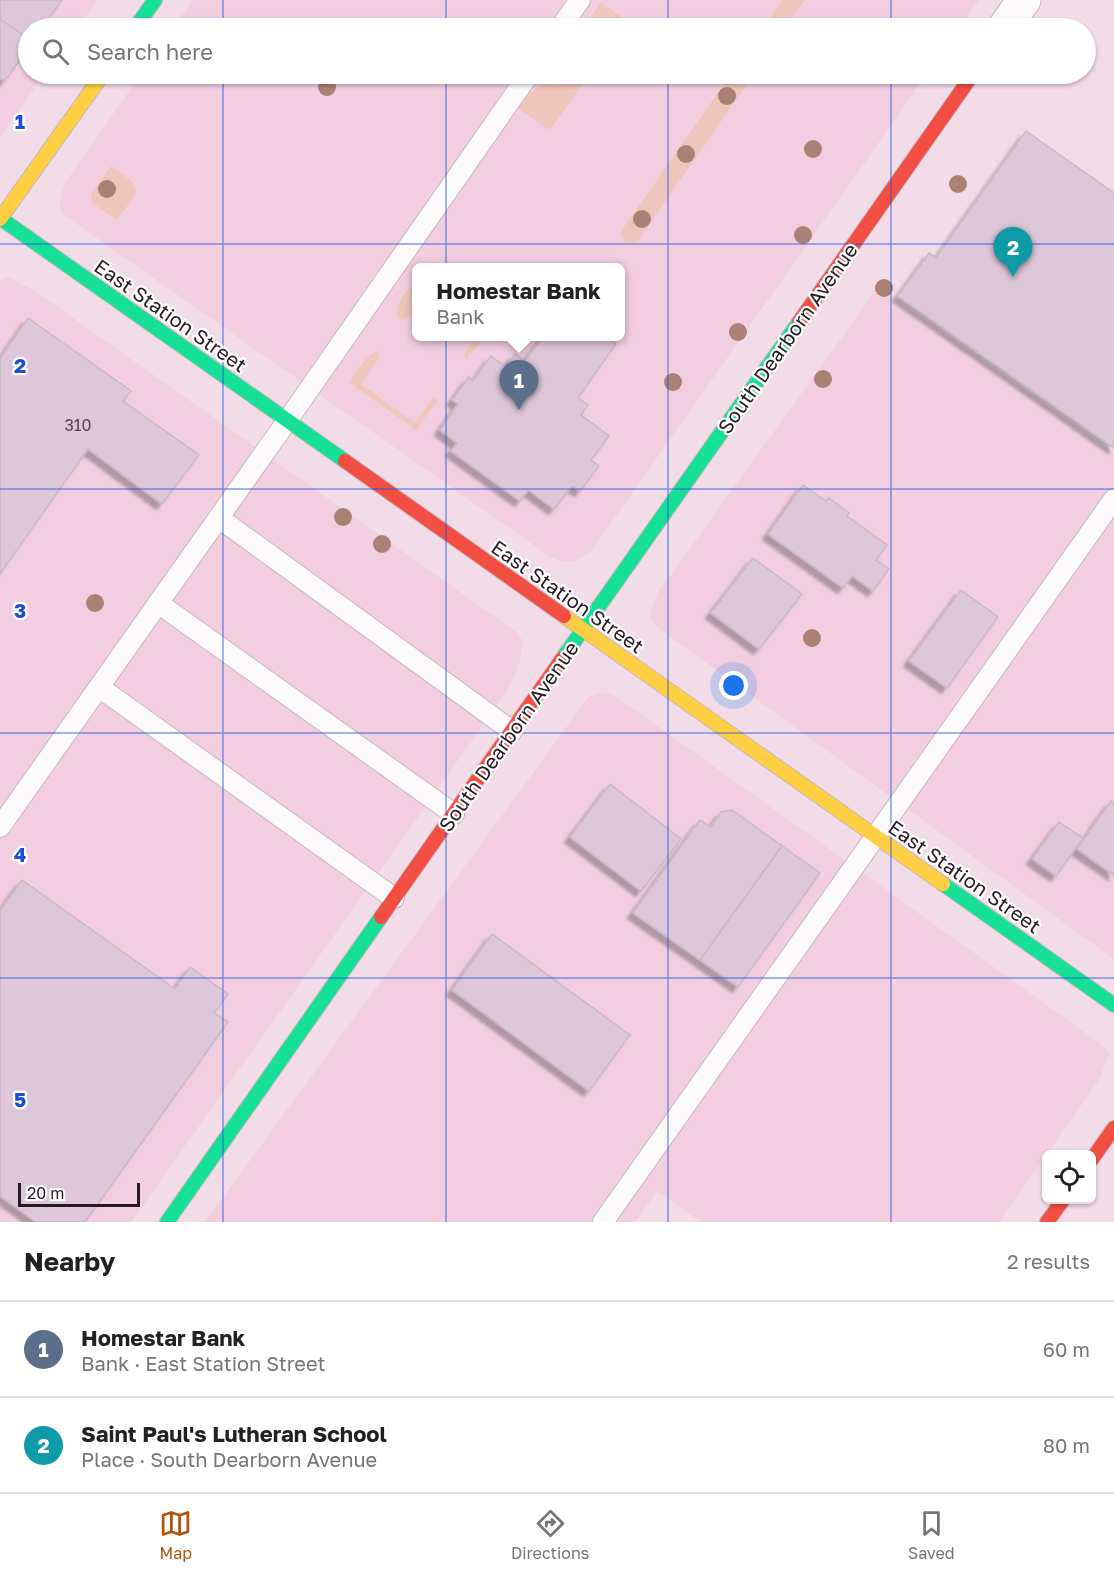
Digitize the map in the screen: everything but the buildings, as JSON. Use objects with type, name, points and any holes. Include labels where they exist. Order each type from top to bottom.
[{"type":"street","points":[[142,18],[155,0]]},
{"type":"street","points":[[1011,18],[1024,0]]},
{"type":"street","points":[[0,219],[96,84]]},
{"type":"street","name":"South Dearborn Avenue","points":[[167,1222],[966,84]]},
{"type":"street","name":"East Station Street","points":[[0,219],[1114,1005]]},
{"type":"street","points":[[1096,1154],[1114,1128]]},
{"type":"street","points":[[1047,1222],[1060,1204]]},
{"type":"lane","points":[[567,18],[580,0]]},
{"type":"lane","points":[[0,827],[522,84]]},
{"type":"lane","points":[[603,1222],[1114,499]]},
{"type":"lane","points":[[219,518],[512,731]]},
{"type":"lane","points":[[158,603],[454,814]]},
{"type":"lane","points":[[99,687],[394,898]]},
{"type":"shaded area","points":[[0,0],[98,0],[84,18],[18,18],[18,84],[38,84],[0,137]]},
{"type":"shaded area","points":[[193,0],[979,0],[966,18],[180,18]]},
{"type":"shaded area","points":[[783,0],[805,0],[792,18],[770,18]]},
{"type":"shaded area","points":[[601,3],[624,18],[590,18]]},
{"type":"shaded area","points":[[134,84],[920,84],[592,550],[574,562],[552,558],[64,215],[59,205],[65,183]]},
{"type":"shaded area","points":[[541,84],[583,84],[550,130],[519,109],[525,99]]},
{"type":"shaded area","points":[[724,84],[747,84],[634,245],[625,243],[621,235],[622,230]]},
{"type":"shaded area","points":[[111,166],[130,180],[136,190],[131,202],[117,220],[92,203],[91,194]]},
{"type":"shaded area","points":[[8,277],[35,291],[515,631],[523,641],[518,669],[507,691],[131,1222],[0,1222],[0,281]]},
{"type":"shaded area","points":[[878,287],[1114,453],[1114,959],[657,627],[651,619],[650,612],[657,594]]},
{"type":"shaded area","points":[[412,288],[412,313],[403,320],[398,318],[397,308],[401,298]]},
{"type":"shaded area","points":[[473,341],[481,341],[466,360],[464,354]]},
{"type":"shaded area","points":[[378,351],[379,358],[361,384],[415,423],[434,397],[438,400],[416,430],[349,382],[366,359]]},
{"type":"shaded area","points":[[597,692],[611,694],[621,700],[1101,1044],[1109,1053],[1099,1080],[1050,1150],[1042,1150],[1042,1161],[999,1222],[701,1222],[657,1191],[635,1222],[205,1222],[587,699]]},
{"type":"traffic: fast","points":[[142,18],[155,0]]},
{"type":"traffic: fast","points":[[0,218],[345,461]]},
{"type":"traffic: fast","points":[[562,659],[799,322]]},
{"type":"traffic: fast","points":[[943,884],[1114,1005]]},
{"type":"traffic: fast","points":[[167,1222],[381,917]]},
{"type":"traffic: slow","points":[[0,219],[96,84]]},
{"type":"traffic: slow","points":[[564,616],[943,884]]},
{"type":"traffic: jam","points":[[799,322],[966,84]]},
{"type":"traffic: jam","points":[[345,461],[564,616]]},
{"type":"traffic: jam","points":[[381,917],[562,659]]},
{"type":"traffic: jam","points":[[1096,1153],[1114,1128]]},
{"type":"traffic: jam","points":[[1047,1222],[1060,1204]]},
{"type":"place","name":"Saint Paul's Lutheran School","points":[[1013,277]]},
{"type":"place","name":"Homestar Bank","points":[[519,410]]}]
